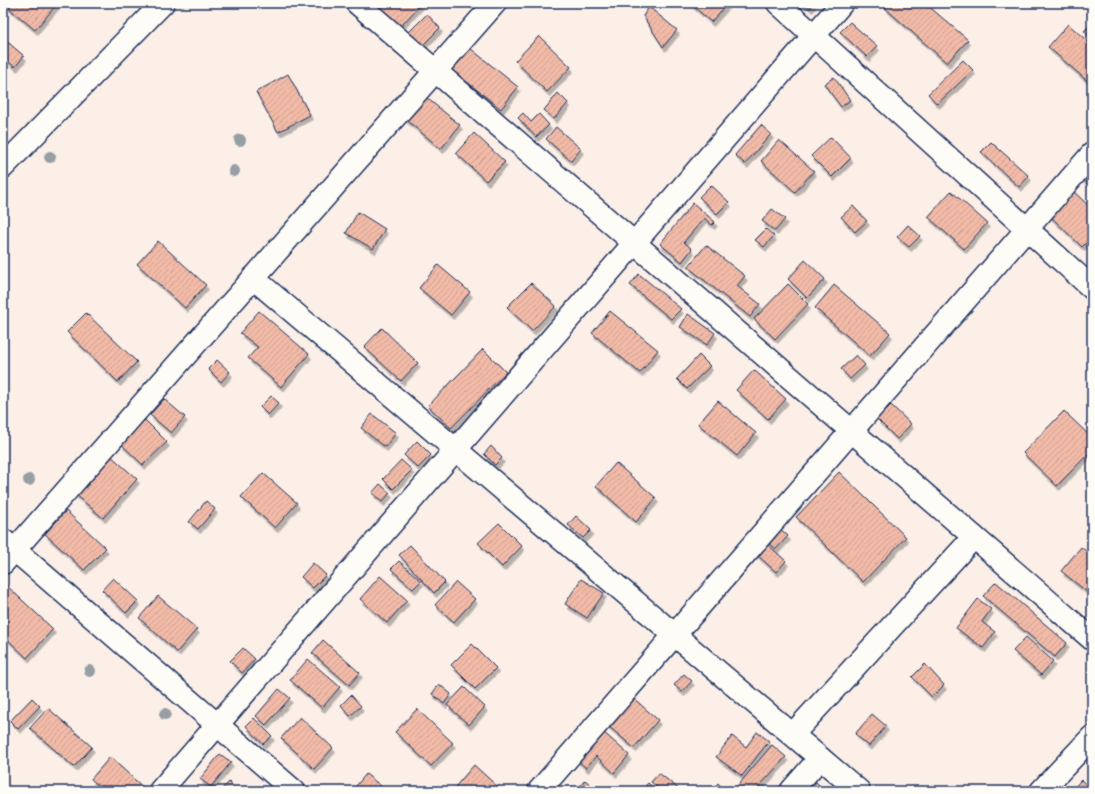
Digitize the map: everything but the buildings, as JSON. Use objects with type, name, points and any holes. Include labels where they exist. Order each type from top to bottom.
[{"type":"street","points":[[3,167],[163,3]]},
{"type":"street","points":[[357,3],[1092,639]]},
{"type":"street","points":[[294,791],[218,724],[7,551],[253,278],[495,3]]},
{"type":"street","points":[[778,3],[1092,288]]},
{"type":"street","points":[[160,791],[842,3]]},
{"type":"street","points":[[539,791],[1092,154]]},
{"type":"street","points":[[253,278],[859,791]]},
{"type":"street","points":[[793,734],[974,537]]},
{"type":"street","points":[[1041,791],[1092,737]]},
{"type":"street","points":[[791,791],[820,758]]}]
